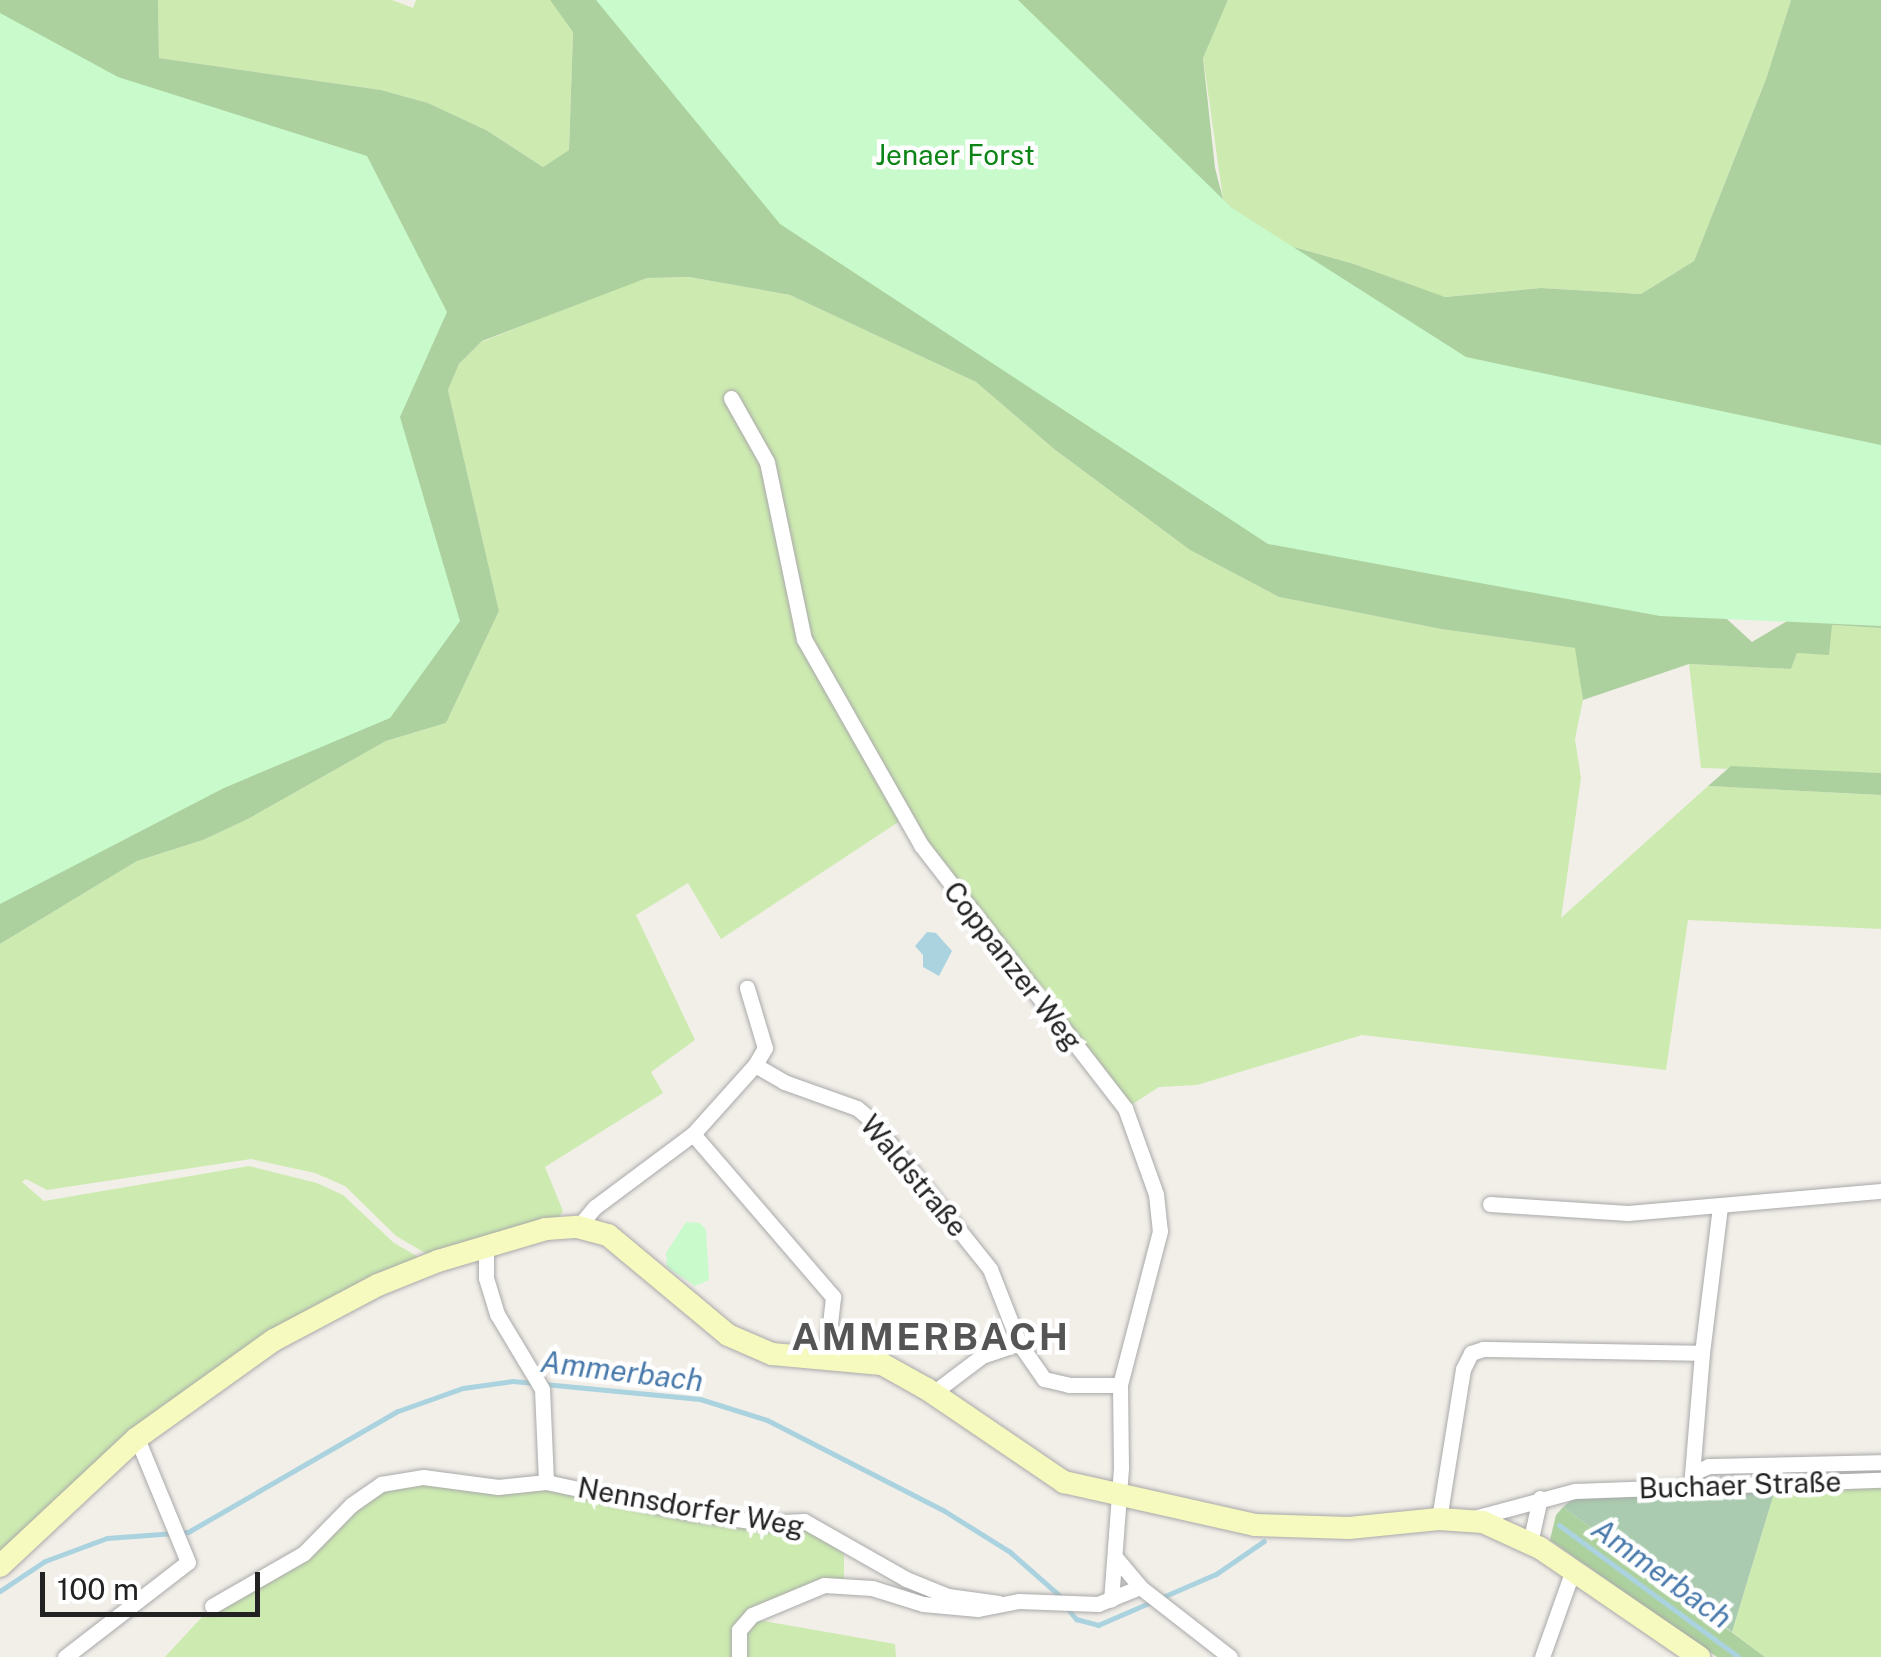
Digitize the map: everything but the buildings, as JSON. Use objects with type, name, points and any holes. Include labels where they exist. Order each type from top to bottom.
[{"type":"main road","points":[[0,1566],[137,1438],[274,1340],[378,1285],[546,1229],[578,1227],[608,1235],[728,1336],[772,1354],[882,1364],[933,1393],[1048,1474],[1098,1492],[1117,1492],[1269,1526],[1349,1528],[1469,1519],[1530,1543],[1699,1657]]},
{"type":"street","name":"Coppanzer Weg","points":[[731,398],[767,462],[804,639],[920,845],[1133,1123],[1156,1194],[1160,1231],[1120,1385],[1116,1558],[1110,1600]]},
{"type":"street","points":[[578,1227],[595,1207],[693,1134],[754,1065],[765,1048],[747,988]]},
{"type":"street","name":"Waldstraße","points":[[754,1065],[797,1087],[857,1108],[870,1118],[990,1269],[1019,1343],[1044,1379],[1069,1385],[1120,1385]]},
{"type":"street","points":[[693,1134],[833,1297],[826,1360]]},
{"type":"street","points":[[1490,1204],[1628,1212],[1881,1192]]},
{"type":"street","points":[[1692,1481],[1702,1353],[1720,1206]]},
{"type":"street","name":"Nennsdorfer Weg","points":[[486,1248],[486,1278],[497,1314],[542,1388],[546,1482]]},
{"type":"street","points":[[933,1393],[982,1356],[1019,1343]]},
{"type":"street","points":[[1438,1519],[1463,1369],[1471,1353],[1484,1349],[1702,1353]]},
{"type":"street","points":[[66,1657],[188,1562],[137,1438]]},
{"type":"street","name":"Buchaer Straße","points":[[1692,1481],[1709,1466],[1881,1462]]},
{"type":"street","name":"Nennsdorfer Weg","points":[[212,1606],[304,1553],[351,1505],[380,1484],[424,1476],[498,1487],[546,1482],[686,1512],[766,1523],[804,1521],[906,1579],[948,1596],[999,1603]]},
{"type":"street","name":"Buchaer Straße","points":[[1469,1519],[1575,1491],[1692,1481],[1881,1480]]},
{"type":"street","points":[[1530,1543],[1540,1498]]},
{"type":"street","points":[[1116,1558],[1162,1606],[1230,1657]]},
{"type":"street","points":[[1542,1657],[1574,1570]]},
{"type":"street","points":[[739,1657],[740,1630],[752,1615],[784,1598],[824,1585],[872,1588],[950,1608],[978,1609],[999,1603],[1098,1604],[1144,1590]]},
{"type":"green space","points":[[0,0],[158,0],[159,58],[381,90],[428,103],[486,130],[543,167],[569,150],[573,32],[550,0],[1228,0],[1203,58],[1215,168],[1223,199],[1262,238],[1354,264],[1445,297],[1541,288],[1641,294],[1694,261],[1766,79],[1791,0],[1881,0],[1881,628],[1832,625],[1829,655],[1797,653],[1791,669],[1689,664],[1583,700],[1575,648],[1441,629],[1279,597],[1190,550],[1054,449],[976,382],[790,295],[689,277],[647,278],[482,341],[459,364],[448,390],[499,611],[446,723],[386,741],[248,819],[203,840],[137,861],[0,944]],"holes":[[[1704,598],[1794,617],[1752,642]]]},
{"type":"green space","points":[[158,0],[392,0],[413,8],[416,0],[550,0],[573,31],[569,150],[543,167],[486,130],[428,103],[381,90],[159,58]]},
{"type":"green space","name":"Jenaer Forst","points":[[596,0],[1018,0],[1232,208],[1466,357],[1881,445],[1881,626],[1660,616],[1268,544],[780,224]]},
{"type":"green space","points":[[1228,0],[1791,0],[1766,79],[1694,261],[1641,294],[1541,288],[1444,297],[1354,264],[1262,238],[1223,199],[1203,57]]},
{"type":"green space","points":[[0,13],[118,77],[367,156],[447,312],[400,417],[460,621],[390,718],[224,788],[0,904]]},
{"type":"green space","points":[[689,277],[790,295],[976,382],[1054,449],[1190,550],[1279,597],[1441,629],[1576,648],[1583,700],[1575,739],[1581,778],[1561,918],[1708,786],[1881,795],[1881,929],[1688,920],[1666,1070],[1362,1035],[1197,1085],[1159,1087],[1128,1107],[939,866],[909,815],[721,939],[688,883],[636,915],[695,1040],[651,1072],[663,1093],[545,1167],[563,1211],[560,1216],[432,1257],[396,1236],[345,1186],[315,1173],[251,1159],[47,1190],[26,1179],[22,1182],[44,1201],[249,1166],[317,1183],[343,1195],[394,1243],[422,1259],[271,1334],[0,1560],[0,944],[137,861],[203,840],[248,819],[386,741],[446,723],[499,611],[448,390],[459,364],[481,342],[610,291],[647,278]]},
{"type":"green space","points":[[1831,625],[1881,628],[1881,773],[1701,768],[1689,664],[1791,669],[1797,653]]},
{"type":"green space","points":[[1731,766],[1881,773],[1881,795],[1708,786]]},
{"type":"green space","points":[[686,1222],[700,1223],[706,1230],[709,1280],[695,1286],[667,1267],[666,1253]]},
{"type":"green space","points":[[546,1482],[805,1524],[844,1554],[844,1581],[746,1618],[895,1644],[896,1657],[165,1657],[212,1606],[304,1553],[386,1483]]},
{"type":"green space","points":[[1881,1486],[1881,1657],[1765,1657],[1732,1632],[1775,1490]]},
{"type":"green space","points":[[1775,1490],[1732,1632],[1563,1507],[1575,1497]]},
{"type":"green space","points":[[1563,1507],[1765,1657],[1717,1657],[1550,1540],[1556,1515]]},
{"type":"water","points":[[927,932],[936,933],[952,951],[939,976],[923,967],[923,955],[915,946]]},
{"type":"waterway","name":"Ammerbach","points":[[0,1591],[45,1561],[107,1538],[188,1532],[398,1411],[463,1388],[513,1381],[700,1399],[767,1420],[943,1510],[1010,1552],[1061,1597]]},
{"type":"waterway","name":"Ammerbach","points":[[1559,1525],[1739,1657]]},
{"type":"waterway","name":"Ammerbach","points":[[1066,1607],[1076,1619],[1098,1625],[1216,1574],[1264,1541]]},
{"type":"district","name":"AMMERBACH","points":[[931,1337]]}]
